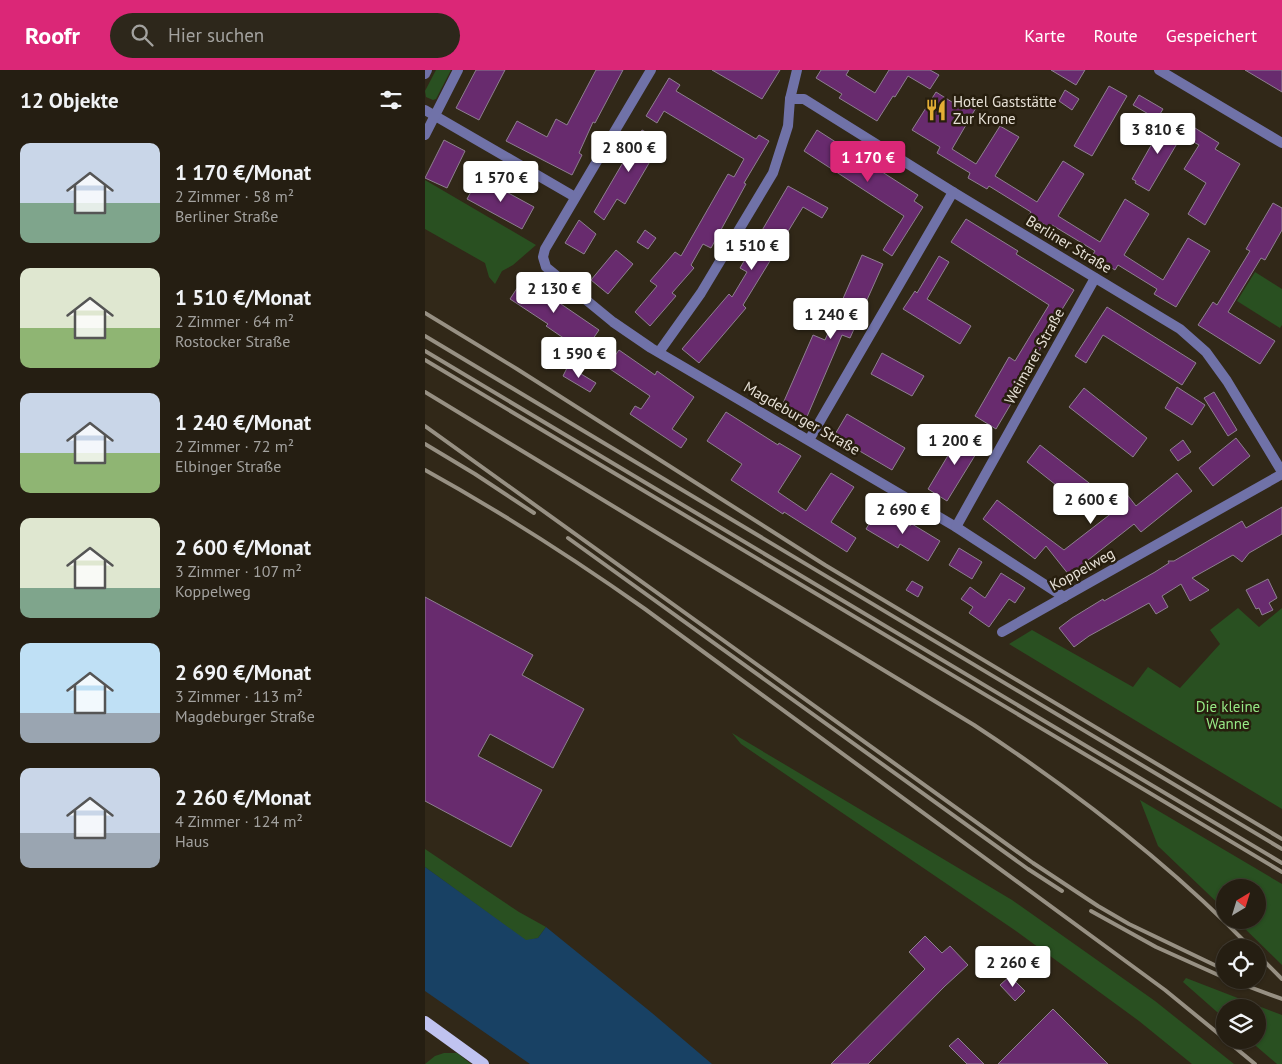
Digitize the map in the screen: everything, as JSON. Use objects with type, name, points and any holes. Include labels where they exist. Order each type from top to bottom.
[{"type":"main road","points":[[425,1022],[483,1064]]},
{"type":"street","points":[[425,74],[427,70]]},
{"type":"street","points":[[425,135],[458,70]]},
{"type":"street","points":[[425,110],[575,197],[651,70]]},
{"type":"street","points":[[659,352],[701,293],[773,173],[789,126],[790,99],[797,70]]},
{"type":"street","points":[[1159,70],[1282,143]]},
{"type":"street","name":"Berliner Straße","points":[[790,99],[804,98],[953,192],[1180,329],[1206,352],[1227,382],[1279,475],[1282,487]]},
{"type":"street","points":[[809,440],[953,192]]},
{"type":"street","name":"Magdeburger Straße","points":[[575,197],[545,249],[543,257],[546,267],[613,322],[659,352],[956,527],[1064,597]]},
{"type":"street","name":"Weimarer Straße","points":[[956,527],[1095,278]]},
{"type":"street","name":"Koppelweg","points":[[1002,632],[1279,475]]},
{"type":"green space","points":[[436,70],[451,70],[436,99],[433,100],[426,97],[425,91]]},
{"type":"green space","points":[[425,180],[536,245],[513,265],[502,271],[495,284],[489,277],[485,263],[425,229]]},
{"type":"green space","points":[[1255,272],[1282,289],[1282,325],[1280,328],[1237,301]]},
{"type":"green space","name":"Die kleine Wanne","points":[[1238,608],[1259,627],[1282,608],[1282,809],[1009,644],[1032,630],[1133,687],[1148,667],[1180,688],[1220,644],[1210,630]]},
{"type":"green space","points":[[732,733],[1012,900],[1155,1001],[1234,1064],[1192,1064],[1139,1021],[1016,931],[741,744]]},
{"type":"green space","points":[[1140,800],[1282,884],[1282,965],[1266,949],[1266,939],[1255,939],[1245,929],[1266,929],[1266,879],[1216,879],[1216,901],[1158,846]]},
{"type":"green space","points":[[425,849],[519,912],[546,927],[538,938],[526,941],[425,867]]},
{"type":"green space","points":[[1186,978],[1240,999],[1216,999],[1216,1011],[1183,982]]},
{"type":"green space","points":[[1266,1009],[1282,1015],[1282,1064],[1277,1064],[1260,1049],[1266,1049]]},
{"type":"green space","points":[[444,1053],[457,1053],[471,1064],[425,1064],[435,1056]]},
{"type":"water","points":[[425,867],[526,940],[538,938],[546,927],[712,1064],[530,1064],[425,991]]},
{"type":"building","points":[[476,70],[505,70],[479,120],[456,108]]},
{"type":"building","points":[[596,70],[623,70],[595,123],[593,122],[579,153],[582,155],[572,175],[506,141],[517,121],[547,137],[556,119],[567,125]]},
{"type":"building","points":[[712,70],[780,70],[762,99]]},
{"type":"building","points":[[821,70],[849,70],[846,75],[875,93],[889,70],[930,70],[939,75],[930,89],[908,76],[877,121],[839,98],[842,94],[816,78]]},
{"type":"building","points":[[1051,70],[1085,70],[1076,85]]},
{"type":"building","points":[[1245,70],[1282,70],[1282,92]]},
{"type":"building","points":[[669,78],[680,85],[676,91],[756,139],[759,135],[769,141],[744,183],[746,184],[711,248],[703,244],[691,265],[694,268],[672,293],[676,296],[650,326],[635,312],[657,286],[650,281],[675,252],[681,256],[728,174],[734,177],[744,159],[664,111],[657,123],[646,116]]},
{"type":"building","points":[[1109,86],[1127,96],[1092,156],[1074,146]]},
{"type":"building","points":[[1065,90],[1079,99],[1072,110],[1059,101]]},
{"type":"building","points":[[936,92],[963,109],[968,100],[977,106],[952,149],[976,164],[1000,126],[1019,137],[995,176],[1037,202],[1063,161],[1084,174],[1058,216],[1100,242],[1125,199],[1149,214],[1124,255],[1163,280],[1188,238],[1210,251],[1176,307],[1154,294],[1157,289],[1118,265],[1115,270],[1092,256],[1095,251],[1052,225],[1050,228],[1029,215],[1031,212],[989,186],[987,189],[968,178],[970,173],[937,153],[940,147],[912,130]]},
{"type":"building","points":[[1139,95],[1163,109],[1157,119],[1133,105]]},
{"type":"building","points":[[1166,119],[1185,130],[1149,191],[1135,183],[1136,181],[1132,179]]},
{"type":"building","points":[[1195,128],[1219,143],[1215,149],[1240,164],[1205,225],[1188,214],[1206,183],[1184,169],[1199,145],[1188,139]]},
{"type":"building","points":[[642,130],[662,141],[625,204],[617,199],[604,220],[594,212]]},
{"type":"building","points":[[817,130],[918,195],[914,201],[923,207],[892,256],[883,250],[904,216],[804,151]]},
{"type":"building","points":[[444,140],[465,151],[447,188],[425,178]]},
{"type":"building","points":[[479,177],[534,207],[522,229],[467,199]]},
{"type":"building","points":[[788,186],[828,208],[822,218],[803,207],[743,305],[746,308],[699,363],[682,349],[729,294],[732,297],[747,272],[740,268]]},
{"type":"building","points":[[1273,203],[1282,208],[1282,230],[1265,260],[1261,258],[1228,312],[1275,341],[1260,364],[1198,325],[1213,302],[1217,305],[1250,251],[1246,249]]},
{"type":"building","points":[[966,219],[1018,251],[1016,254],[1074,290],[1040,345],[1042,346],[1028,368],[1031,370],[996,429],[975,416],[1009,357],[1015,361],[1049,305],[951,242]]},
{"type":"building","points":[[579,220],[596,234],[584,254],[565,243]]},
{"type":"building","points":[[645,230],[656,238],[648,249],[637,242]]},
{"type":"building","points":[[616,250],[633,264],[608,294],[591,280]]},
{"type":"building","points":[[862,255],[883,264],[850,338],[842,335],[806,419],[781,408],[813,335],[825,340]]},
{"type":"building","points":[[939,256],[949,262],[927,299],[971,326],[960,344],[903,309],[915,291],[917,293]]},
{"type":"building","points":[[525,276],[563,301],[561,304],[599,330],[584,352],[546,326],[548,324],[510,299]]},
{"type":"building","points":[[1107,307],[1196,363],[1182,385],[1103,335],[1086,363],[1075,356]]},
{"type":"building","points":[[619,350],[655,375],[657,371],[694,397],[672,429],[687,439],[681,448],[630,414],[635,406],[641,409],[650,396],[607,367]]},
{"type":"building","points":[[882,353],[924,376],[912,396],[871,374]]},
{"type":"building","points":[[568,366],[596,383],[590,392],[563,376]]},
{"type":"building","points":[[1177,387],[1205,405],[1192,425],[1165,408]]},
{"type":"building","points":[[1084,388],[1147,438],[1133,457],[1069,407]]},
{"type":"building","points":[[1214,392],[1237,430],[1228,436],[1204,398]]},
{"type":"building","points":[[726,412],[778,445],[779,443],[801,456],[778,492],[806,511],[831,473],[854,487],[831,522],[856,538],[847,552],[731,480],[742,464],[707,441]]},
{"type":"building","points":[[847,414],[905,448],[892,470],[834,436]]},
{"type":"building","points":[[962,432],[982,444],[947,501],[928,489]]},
{"type":"building","points":[[1236,438],[1250,456],[1213,486],[1199,468]]},
{"type":"building","points":[[1183,440],[1191,452],[1178,461],[1170,450]]},
{"type":"building","points":[[1040,445],[1093,486],[1080,504],[1027,462]]},
{"type":"building","points":[[1177,473],[1192,491],[1141,532],[1134,524],[1069,575],[1046,546],[1035,559],[983,519],[997,500],[1064,550],[1117,509],[1108,498],[1122,488],[1136,506]]},
{"type":"building","points":[[1282,507],[1282,534],[1249,553],[1242,562],[1233,555],[1192,578],[1209,590],[1190,601],[1181,584],[1162,596],[1168,607],[1156,614],[1149,603],[1089,636],[1074,647],[1059,628],[1103,599],[1104,601],[1155,572],[1169,563],[1168,561],[1174,561],[1242,521],[1246,528]]},
{"type":"building","points":[[879,508],[910,526],[912,524],[940,541],[928,561],[900,544],[898,548],[866,529]]},
{"type":"building","points":[[959,548],[982,562],[972,579],[949,565]]},
{"type":"building","points":[[1001,573],[1025,588],[1015,603],[1009,599],[989,627],[969,613],[973,607],[961,599],[970,587],[985,598]]},
{"type":"building","points":[[1268,579],[1277,598],[1269,603],[1273,610],[1262,615],[1259,608],[1256,609],[1246,590]]},
{"type":"building","points":[[912,581],[923,587],[918,597],[906,590]]},
{"type":"building","points":[[425,597],[533,655],[522,675],[584,709],[553,768],[490,734],[478,756],[542,790],[511,847],[425,801]]},
{"type":"building","points":[[925,936],[942,953],[950,946],[968,965],[868,1064],[831,1064],[925,969],[909,952]]},
{"type":"building","points":[[1010,976],[1025,991],[1015,1001],[1000,985]]},
{"type":"building","points":[[1053,1009],[1108,1064],[998,1064]]},
{"type":"building","points":[[958,1038],[984,1064],[967,1064],[949,1046]]},
{"type":"railway","points":[[425,313],[517,369],[825,565],[1282,839]]},
{"type":"railway","points":[[425,336],[1282,849]]},
{"type":"railway","points":[[425,351],[1282,863]]},
{"type":"railway","points":[[425,360],[1282,872]]},
{"type":"railway","points":[[425,392],[974,725],[1047,775],[1119,829],[1187,886],[1242,939]]},
{"type":"railway","points":[[425,426],[1033,863],[1129,924],[1216,966]]},
{"type":"railway","points":[[425,444],[534,513]]},
{"type":"railway","points":[[425,470],[537,536],[645,609],[1165,990],[1216,1032]]},
{"type":"railway","points":[[568,538],[1028,869],[1062,891]]},
{"type":"railway","points":[[1091,911],[1156,947],[1216,974]]},
{"type":"railway","points":[[1266,963],[1282,979]]},
{"type":"railway","points":[[1255,989],[1282,999]]},
{"type":"railway","points":[[1237,1049],[1255,1064]]},
{"type":"place","name":"Hotel Gaststätte Zur Krone","points":[[936,110]]}]
